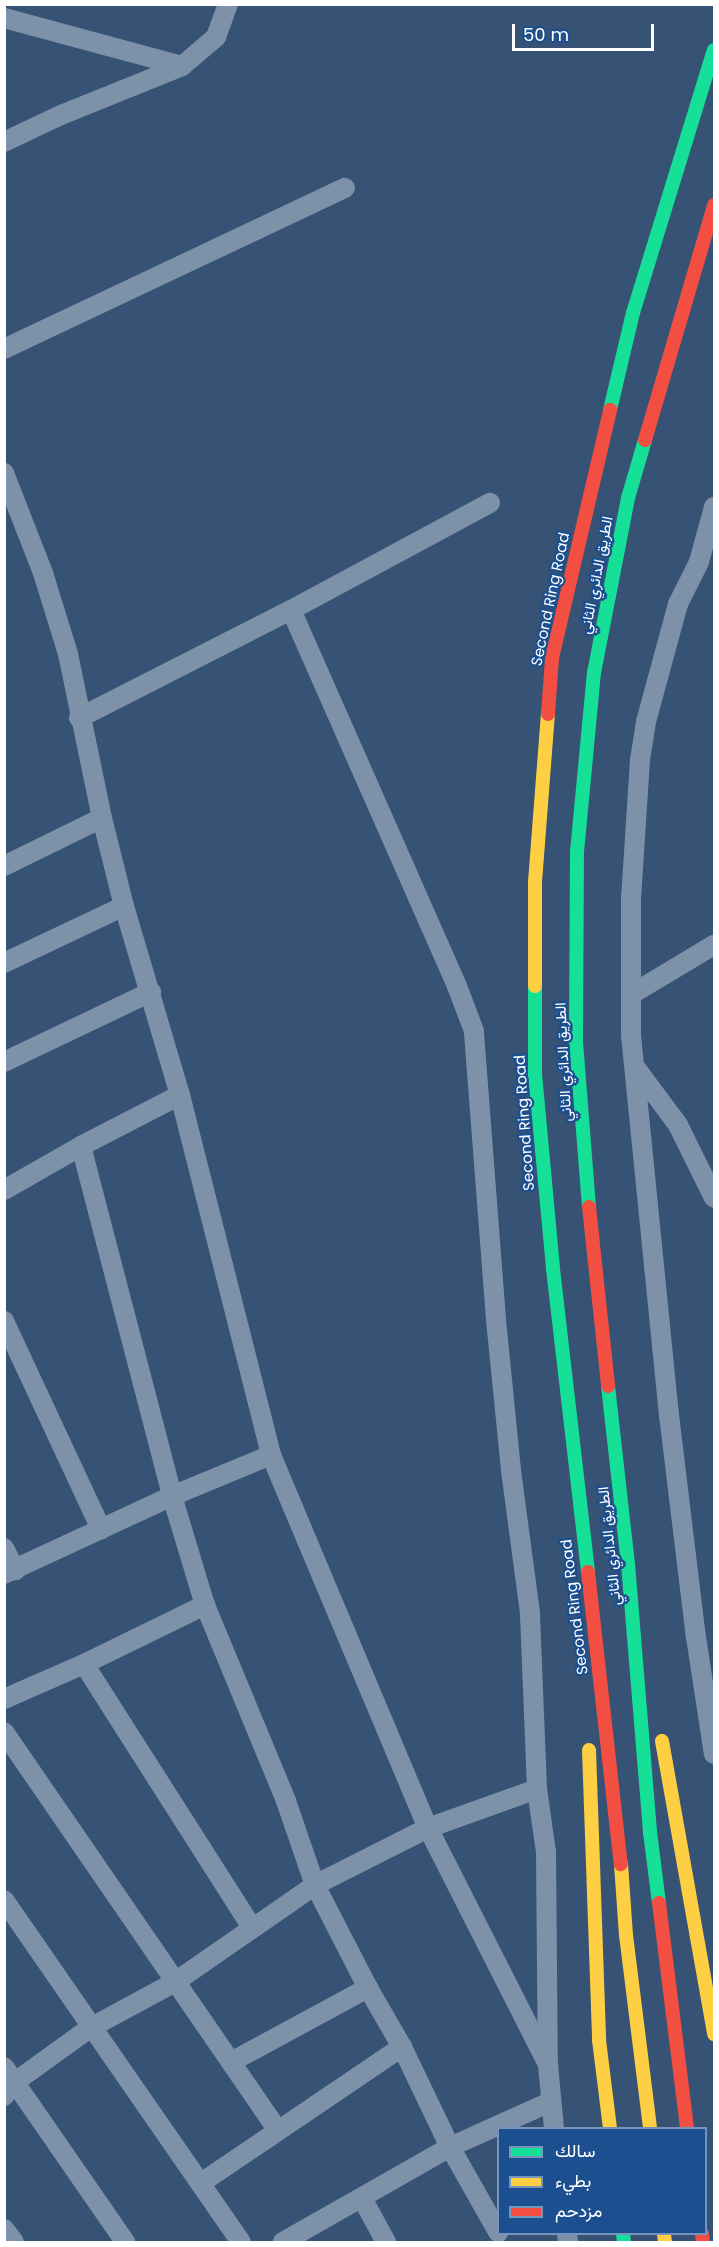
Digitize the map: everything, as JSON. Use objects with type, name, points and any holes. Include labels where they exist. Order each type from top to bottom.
[{"type":"highway","name":"Second Ring Road","points":[[650,2127],[626,1935],[620,1843],[556,1304],[535,1074],[535,882],[552,658],[633,313],[714,50]]},
{"type":"highway","name":"الطريق الدائري الثاني","points":[[687,2127],[650,1832],[628,1564],[589,1209],[578,1063],[577,852],[594,673],[628,498],[714,205]]},
{"type":"highway","points":[[628,1564],[654,1701]]},
{"type":"highway","points":[[586,1571],[587,1695]]},
{"type":"highway","points":[[658,1724],[714,2034]]},
{"type":"highway","points":[[588,1730],[598,2040],[610,2127]]},
{"type":"street","points":[[4,142],[61,115],[182,66],[216,37],[228,4]]},
{"type":"street","points":[[4,18],[182,66]]},
{"type":"street","points":[[4,350],[345,188]]},
{"type":"street","points":[[4,473],[56,611],[68,654],[102,818],[124,906],[180,1095],[271,1455],[428,1828],[548,2065]]},
{"type":"street","points":[[80,718],[291,610],[490,503]]},
{"type":"street","points":[[714,511],[699,562],[678,604],[646,722],[640,760],[632,859],[631,1035],[669,1415],[696,1637],[714,1754]]},
{"type":"street","points":[[705,537],[714,556]]},
{"type":"street","points":[[291,610],[457,986],[474,1031],[498,1342],[511,1470],[530,1613],[537,1789],[546,1852],[548,2065],[554,2127]]},
{"type":"street","points":[[4,866],[102,818]]},
{"type":"street","points":[[4,963],[124,906]]},
{"type":"street","points":[[632,994],[714,945]]},
{"type":"street","points":[[4,1062],[151,992]]},
{"type":"street","points":[[634,1066],[678,1125],[714,1198]]},
{"type":"street","points":[[4,1190],[81,1146],[180,1095]]},
{"type":"street","points":[[81,1146],[172,1496],[205,1605],[286,1801],[315,1885],[402,2048],[450,2147],[497,2229]]},
{"type":"street","points":[[4,1321],[101,1529]]},
{"type":"street","points":[[4,1548],[10,1572],[172,1496],[271,1455]]},
{"type":"street","points":[[4,1699],[84,1664],[205,1605]]},
{"type":"street","points":[[696,1637],[714,1629]]},
{"type":"street","points":[[84,1664],[252,1928]]},
{"type":"street","points":[[4,1732],[278,2130]]},
{"type":"street","points":[[125,2242],[8,2082],[90,2028],[175,1982],[315,1885],[428,1828],[537,1789]]},
{"type":"street","points":[[4,1900],[90,2028],[241,2242]]},
{"type":"street","points":[[231,2062],[368,1988]]},
{"type":"street","points":[[201,2183],[402,2048]]},
{"type":"street","points":[[283,2242],[450,2147],[550,2102]]},
{"type":"street","points":[[362,2198],[386,2242]]},
{"type":"street","points":[[4,2229],[14,2242]]},
{"type":"traffic: fast","points":[[610,410],[633,313],[714,50]]},
{"type":"traffic: fast","points":[[589,1207],[576,1040],[577,852],[594,673],[628,498],[645,440]]},
{"type":"traffic: fast","points":[[535,986],[535,1074],[553,1269],[588,1572]]},
{"type":"traffic: fast","points":[[608,1386],[628,1564],[650,1832],[659,1903]]},
{"type":"traffic: fast","points":[[623,2235],[624,2242]]},
{"type":"traffic: slow","points":[[535,986],[535,882],[548,714]]},
{"type":"traffic: slow","points":[[662,1741],[714,2034]]},
{"type":"traffic: slow","points":[[589,1750],[599,2040],[610,2127]]},
{"type":"traffic: slow","points":[[621,1864],[626,1935],[650,2127]]},
{"type":"traffic: slow","points":[[664,2235],[665,2242]]},
{"type":"traffic: jam","points":[[645,440],[714,205]]},
{"type":"traffic: jam","points":[[548,714],[552,658],[610,410]]},
{"type":"traffic: jam","points":[[589,1207],[608,1386]]},
{"type":"traffic: jam","points":[[588,1572],[621,1864]]},
{"type":"traffic: jam","points":[[659,1903],[687,2127]]},
{"type":"traffic: jam","points":[[702,2235],[703,2242]]}]
